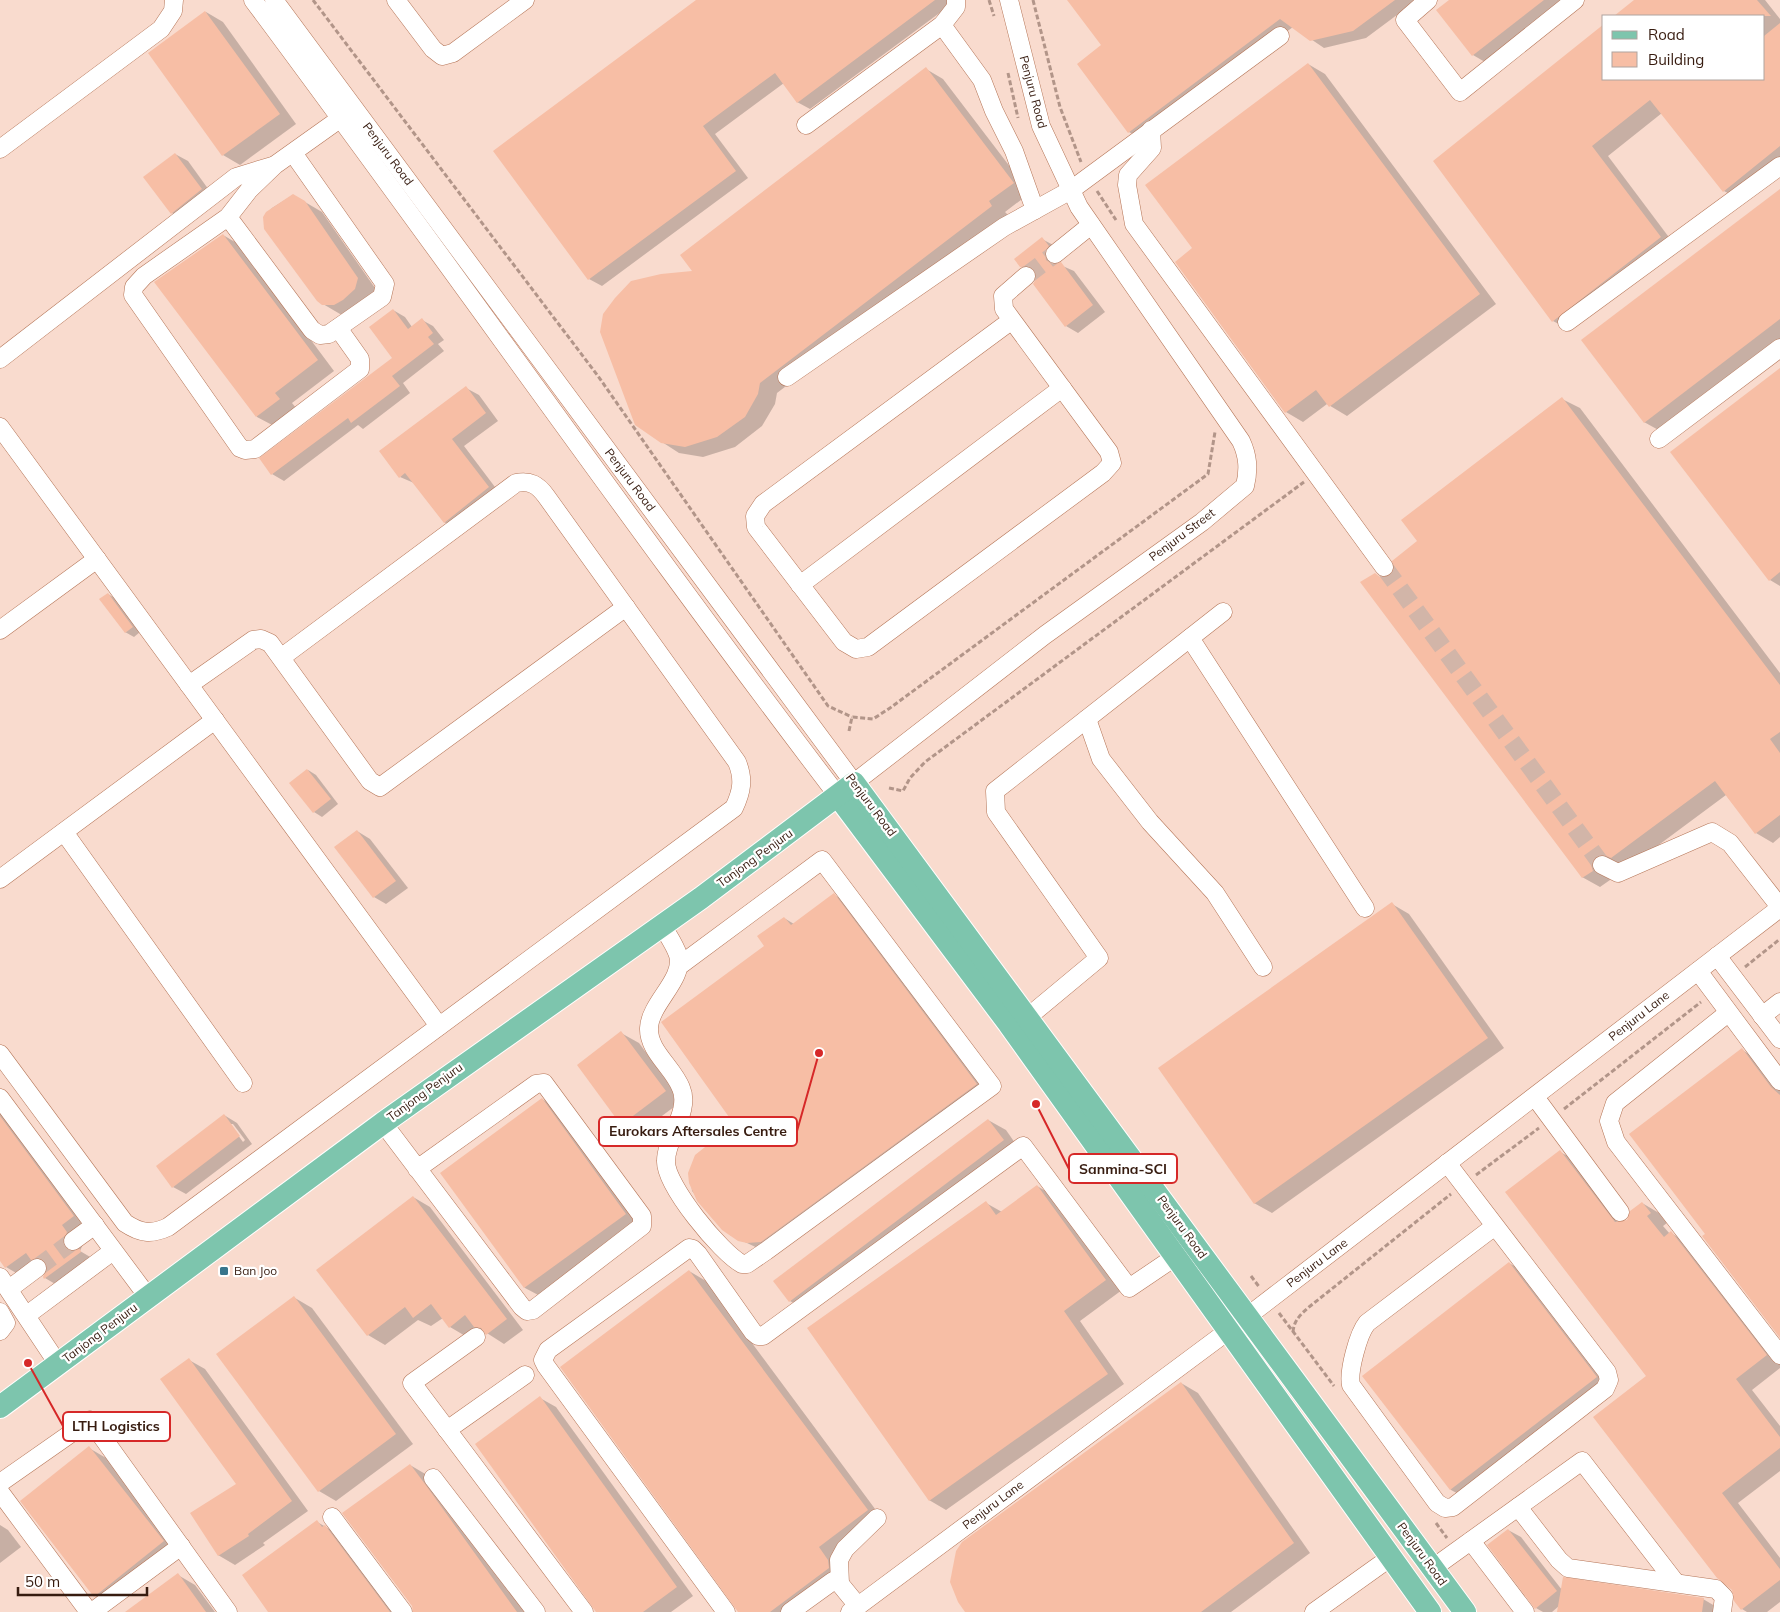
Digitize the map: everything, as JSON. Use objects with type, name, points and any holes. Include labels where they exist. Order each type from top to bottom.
[{"type":"main road","name":"Tanjong Penjuru","points":[[1,1405],[382,1123],[662,925],[846,789]]},
{"type":"main road","name":"Penjuru Road","points":[[846,789],[1028,1017],[1465,1612]]},
{"type":"main road","name":"Penjuru Road","points":[[846,789],[1009,1024],[1175,1257],[1230,1330],[1430,1612]]},
{"type":"street","points":[[0,149],[161,29],[173,11],[174,0]]},
{"type":"street","name":"Penjuru Road","points":[[253,0],[341,118],[716,636],[846,789]]},
{"type":"street","name":"Penjuru Road","points":[[274,0],[846,789]]},
{"type":"street","points":[[396,0],[432,50],[442,56],[453,53],[525,0]]},
{"type":"street","points":[[806,125],[942,24],[956,6],[956,0]]},
{"type":"street","points":[[1428,0],[1405,20],[1460,92],[1575,0]]},
{"type":"street","name":"Penjuru Road","points":[[1010,1],[1041,126],[1079,207]]},
{"type":"street","points":[[942,24],[982,80],[994,111],[1014,151],[1035,210]]},
{"type":"street","points":[[787,377],[1004,227],[1071,190],[1280,36]]},
{"type":"street","points":[[338,328],[360,359],[360,369],[255,449],[245,450],[240,448],[134,295],[134,287],[144,276],[228,217],[250,190],[275,165],[341,118]]},
{"type":"street","points":[[1151,130],[1152,148],[1128,174],[1127,185],[1134,224],[1384,567]]},
{"type":"street","points":[[228,217],[312,330],[322,335],[338,328],[382,297],[385,284],[293,153]]},
{"type":"street","points":[[0,359],[236,176],[275,165]]},
{"type":"street","points":[[1567,322],[1780,166]]},
{"type":"street","name":"Penjuru Street","points":[[846,789],[1045,635],[1202,522],[1245,486],[1247,456],[1241,441],[1079,207]]},
{"type":"street","points":[[1055,254],[1091,225]]},
{"type":"street","points":[[1012,320],[763,504],[755,516],[756,527],[800,585],[844,642],[856,649],[868,647],[1103,473],[1112,463],[1109,452],[1004,309],[1003,296],[1026,276]]},
{"type":"street","points":[[1659,439],[1780,348]]},
{"type":"street","points":[[800,585],[1062,388]]},
{"type":"street","points":[[0,427],[440,1026]]},
{"type":"street","points":[[0,1054],[125,1223],[148,1234],[168,1227],[734,808],[740,794],[743,777],[738,762],[539,487],[524,482],[516,483],[282,657]]},
{"type":"street","points":[[0,630],[97,559]]},
{"type":"street","points":[[189,685],[253,640],[261,639],[270,643],[282,657],[370,781],[380,787],[626,607]]},
{"type":"street","points":[[1028,1017],[1099,958],[996,812],[995,791],[1223,612]]},
{"type":"street","points":[[1190,638],[1365,908]]},
{"type":"street","points":[[1087,719],[1101,759],[1150,822],[1215,893],[1263,966]]},
{"type":"street","points":[[0,880],[215,720]]},
{"type":"street","points":[[64,832],[243,1083]]},
{"type":"street","points":[[1602,865],[1618,873],[1712,832],[1730,843],[1780,907]]},
{"type":"street","points":[[662,925],[678,955],[679,966],[654,1010],[649,1025],[650,1034],[655,1047],[682,1088],[683,1102],[666,1162],[675,1187],[686,1206],[699,1223],[742,1264],[748,1264],[992,1086],[822,860],[679,966]]},
{"type":"street","name":"Penjuru Lane","points":[[854,1609],[1230,1330],[1780,907]]},
{"type":"street","points":[[1717,956],[1780,1039]]},
{"type":"street","points":[[1698,971],[1780,1081]]},
{"type":"street","points":[[1762,1016],[1780,1002]]},
{"type":"street","points":[[1728,1012],[1615,1103],[1609,1121],[1616,1142],[1780,1355]]},
{"type":"street","points":[[382,1123],[417,1169],[527,1311],[533,1310],[642,1226],[642,1216],[544,1083],[536,1084],[417,1169]]},
{"type":"street","points":[[1535,1097],[1550,1120],[1620,1212]]},
{"type":"street","points":[[0,1098],[148,1297]]},
{"type":"street","points":[[726,1612],[546,1366],[543,1360],[548,1350],[689,1248],[698,1254],[753,1332],[758,1336],[763,1336],[1023,1146],[1129,1288],[1175,1257]]},
{"type":"street","points":[[1448,1163],[1607,1372],[1609,1380],[1605,1389],[1453,1507],[1444,1508],[1437,1503],[1351,1385],[1350,1377],[1360,1335],[1367,1324],[1495,1226]]},
{"type":"street","points":[[73,1241],[95,1226]]},
{"type":"street","points":[[27,1315],[113,1251]]},
{"type":"street","points":[[37,1268],[4,1283],[58,1364]]},
{"type":"street","points":[[0,1312],[6,1323],[0,1331]]},
{"type":"street","points":[[476,1337],[412,1383],[584,1612]]},
{"type":"street","points":[[447,1430],[524,1375]]},
{"type":"street","points":[[0,1484],[90,1420],[228,1612]]},
{"type":"street","points":[[1433,1568],[1582,1461],[1676,1583]]},
{"type":"street","points":[[433,1478],[536,1612]]},
{"type":"street","points":[[0,1492],[91,1612],[181,1546]]},
{"type":"street","points":[[1518,1507],[1559,1560],[1568,1568],[1676,1583],[1721,1592],[1724,1597],[1722,1612]]},
{"type":"street","points":[[332,1517],[403,1612]]},
{"type":"street","points":[[854,1609],[840,1584],[839,1560],[845,1548],[877,1518]]},
{"type":"street","points":[[1471,1541],[1525,1612]]},
{"type":"street","points":[[1315,1612],[1391,1557]]},
{"type":"street","points":[[790,1612],[833,1581],[840,1584]]},
{"type":"path","points":[[313,0],[598,376],[828,706],[852,716]]},
{"type":"path","points":[[1033,0],[1060,107],[1076,152],[1088,177],[1121,227]]},
{"type":"path","points":[[889,788],[903,791],[910,778],[925,762],[1302,484],[1306,480],[1306,475]]},
{"type":"path","points":[[1733,977],[1780,939]]},
{"type":"path","points":[[1293,1332],[1294,1325],[1299,1316],[1309,1307],[1464,1184],[1550,1120],[1713,992]]},
{"type":"building","points":[[696,0],[935,0],[797,103],[775,73],[703,126],[736,171],[588,280],[493,151]]},
{"type":"building","points":[[1067,0],[1395,0],[1353,31],[1310,41],[1280,19],[1128,133],[1077,64],[1101,45]]},
{"type":"building","points":[[1449,0],[1544,0],[1472,56],[1436,10]]},
{"type":"building","points":[[1634,0],[1757,0],[1771,16],[1765,15],[1615,15]]},
{"type":"building","points":[[205,11],[280,114],[222,156],[148,53]]},
{"type":"building","points":[[1780,23],[1780,146],[1723,192],[1650,100],[1592,146],[1661,237],[1552,322],[1433,161],[1602,26],[1602,80],[1765,80],[1765,35]]},
{"type":"building","points":[[1308,63],[1480,294],[1329,407],[1316,390],[1285,413],[1175,262],[1192,248],[1145,185]]},
{"type":"building","points":[[926,67],[1014,183],[989,201],[992,206],[760,383],[758,394],[745,417],[717,437],[685,447],[661,443],[635,425],[600,332],[603,314],[615,298],[631,281],[661,274],[692,271],[680,255]]},
{"type":"building","points":[[175,153],[202,189],[171,214],[143,177]]},
{"type":"building","points":[[1780,189],[1780,319],[1644,423],[1581,340]]},
{"type":"building","points":[[293,194],[305,201],[358,278],[355,289],[334,305],[322,305],[317,301],[264,229],[263,217],[266,212]]},
{"type":"building","points":[[223,234],[318,360],[275,393],[280,399],[256,417],[154,282]]},
{"type":"building","points":[[1042,237],[1049,246],[1045,251],[1046,260],[1052,264],[1061,262],[1093,305],[1065,327],[1033,284],[1036,279],[1034,269],[1029,266],[1020,267],[1014,259]]},
{"type":"building","points":[[393,309],[408,329],[422,318],[433,333],[428,337],[434,344],[392,376],[400,386],[351,423],[348,418],[271,475],[259,458],[392,358],[369,327]]},
{"type":"building","points":[[1780,368],[1780,572],[1769,581],[1670,452]]},
{"type":"building","points":[[466,386],[486,413],[452,439],[489,487],[444,523],[405,473],[399,478],[379,451]]},
{"type":"building","points":[[1562,397],[1780,685],[1780,732],[1770,739],[1780,753],[1780,815],[1755,834],[1715,781],[1611,858],[1602,854],[1596,856],[1591,865],[1593,871],[1582,878],[1360,582],[1375,573],[1380,577],[1390,576],[1394,571],[1392,561],[1417,541],[1401,520]]},
{"type":"building","points":[[108,593],[133,627],[125,633],[99,599]]},
{"type":"building","points":[[307,769],[331,799],[313,813],[289,783]]},
{"type":"building","points":[[357,830],[396,881],[373,898],[334,847]]},
{"type":"building","points":[[834,893],[977,1084],[761,1242],[747,1243],[738,1241],[722,1230],[697,1201],[689,1183],[688,1173],[695,1155],[734,1124],[661,1022],[764,946],[757,936],[784,917],[791,925]]},
{"type":"building","points":[[1392,902],[1488,1038],[1254,1204],[1158,1068]]},
{"type":"building","points":[[621,1031],[666,1091],[621,1125],[577,1065]]},
{"type":"building","points":[[1742,1048],[1771,1087],[1780,1095],[1780,1338],[1702,1236],[1705,1234],[1629,1134]]},
{"type":"building","points":[[542,1098],[626,1214],[524,1288],[440,1173]]},
{"type":"building","points":[[224,1114],[240,1136],[172,1188],[156,1166]]},
{"type":"building","points":[[0,1116],[74,1216],[62,1225],[67,1232],[63,1243],[68,1250],[80,1249],[81,1252],[44,1279],[47,1266],[41,1258],[31,1260],[26,1253],[5,1268],[0,1261]]},
{"type":"building","points":[[988,1119],[1004,1140],[789,1302],[773,1281]]},
{"type":"building","points":[[1560,1150],[1615,1222],[1627,1220],[1630,1211],[1642,1202],[1651,1213],[1647,1216],[1664,1237],[1671,1231],[1767,1355],[1736,1379],[1780,1437],[1780,1448],[1722,1493],[1780,1569],[1780,1580],[1741,1610],[1734,1601],[1732,1590],[1717,1578],[1593,1417],[1646,1376],[1505,1192]]},
{"type":"building","points":[[1037,1185],[1106,1280],[1064,1311],[1108,1374],[929,1501],[807,1328],[986,1201],[996,1215]]},
{"type":"building","points":[[413,1196],[507,1319],[486,1335],[481,1328],[474,1327],[465,1315],[449,1328],[431,1304],[413,1318],[405,1307],[367,1336],[316,1270]]},
{"type":"building","points":[[1509,1262],[1597,1377],[1450,1490],[1362,1376]]},
{"type":"building","points":[[689,1270],[868,1510],[819,1547],[828,1560],[829,1568],[770,1612],[738,1612],[560,1367]]},
{"type":"building","points":[[294,1296],[396,1434],[318,1492],[216,1354]]},
{"type":"building","points":[[189,1358],[292,1501],[248,1534],[249,1536],[218,1556],[190,1513],[236,1484],[160,1379]]},
{"type":"building","points":[[1181,1382],[1294,1543],[1201,1612],[965,1612],[958,1602],[950,1582],[956,1551],[962,1542]]},
{"type":"building","points":[[540,1396],[677,1587],[643,1612],[596,1612],[475,1444]]},
{"type":"building","points":[[89,1446],[164,1541],[94,1597],[20,1501]]},
{"type":"building","points":[[410,1464],[517,1612],[413,1612],[412,1606],[342,1513]]},
{"type":"building","points":[[317,1520],[322,1527],[325,1525],[390,1612],[268,1612],[242,1575]]},
{"type":"building","points":[[1508,1529],[1557,1591],[1535,1609],[1487,1545]]},
{"type":"building","points":[[178,1573],[206,1612],[125,1612]]},
{"type":"building","points":[[1563,1577],[1704,1598],[1702,1612],[1557,1612]]},
{"type":"tunnel","points":[[1026,276],[1055,254]]},
{"type":"tunnel","points":[[1384,567],[1602,865]]},
{"type":"tunnel","points":[[37,1268],[73,1241]]},
{"type":"place","name":"Eurokars Aftersales Centre","points":[[819,1053]]},
{"type":"place","name":"Sanmina-SCI","points":[[1036,1104]]},
{"type":"place","name":"Ban Joo","points":[[224,1271]]},
{"type":"place","name":"LTH Logistics","points":[[28,1363]]}]
